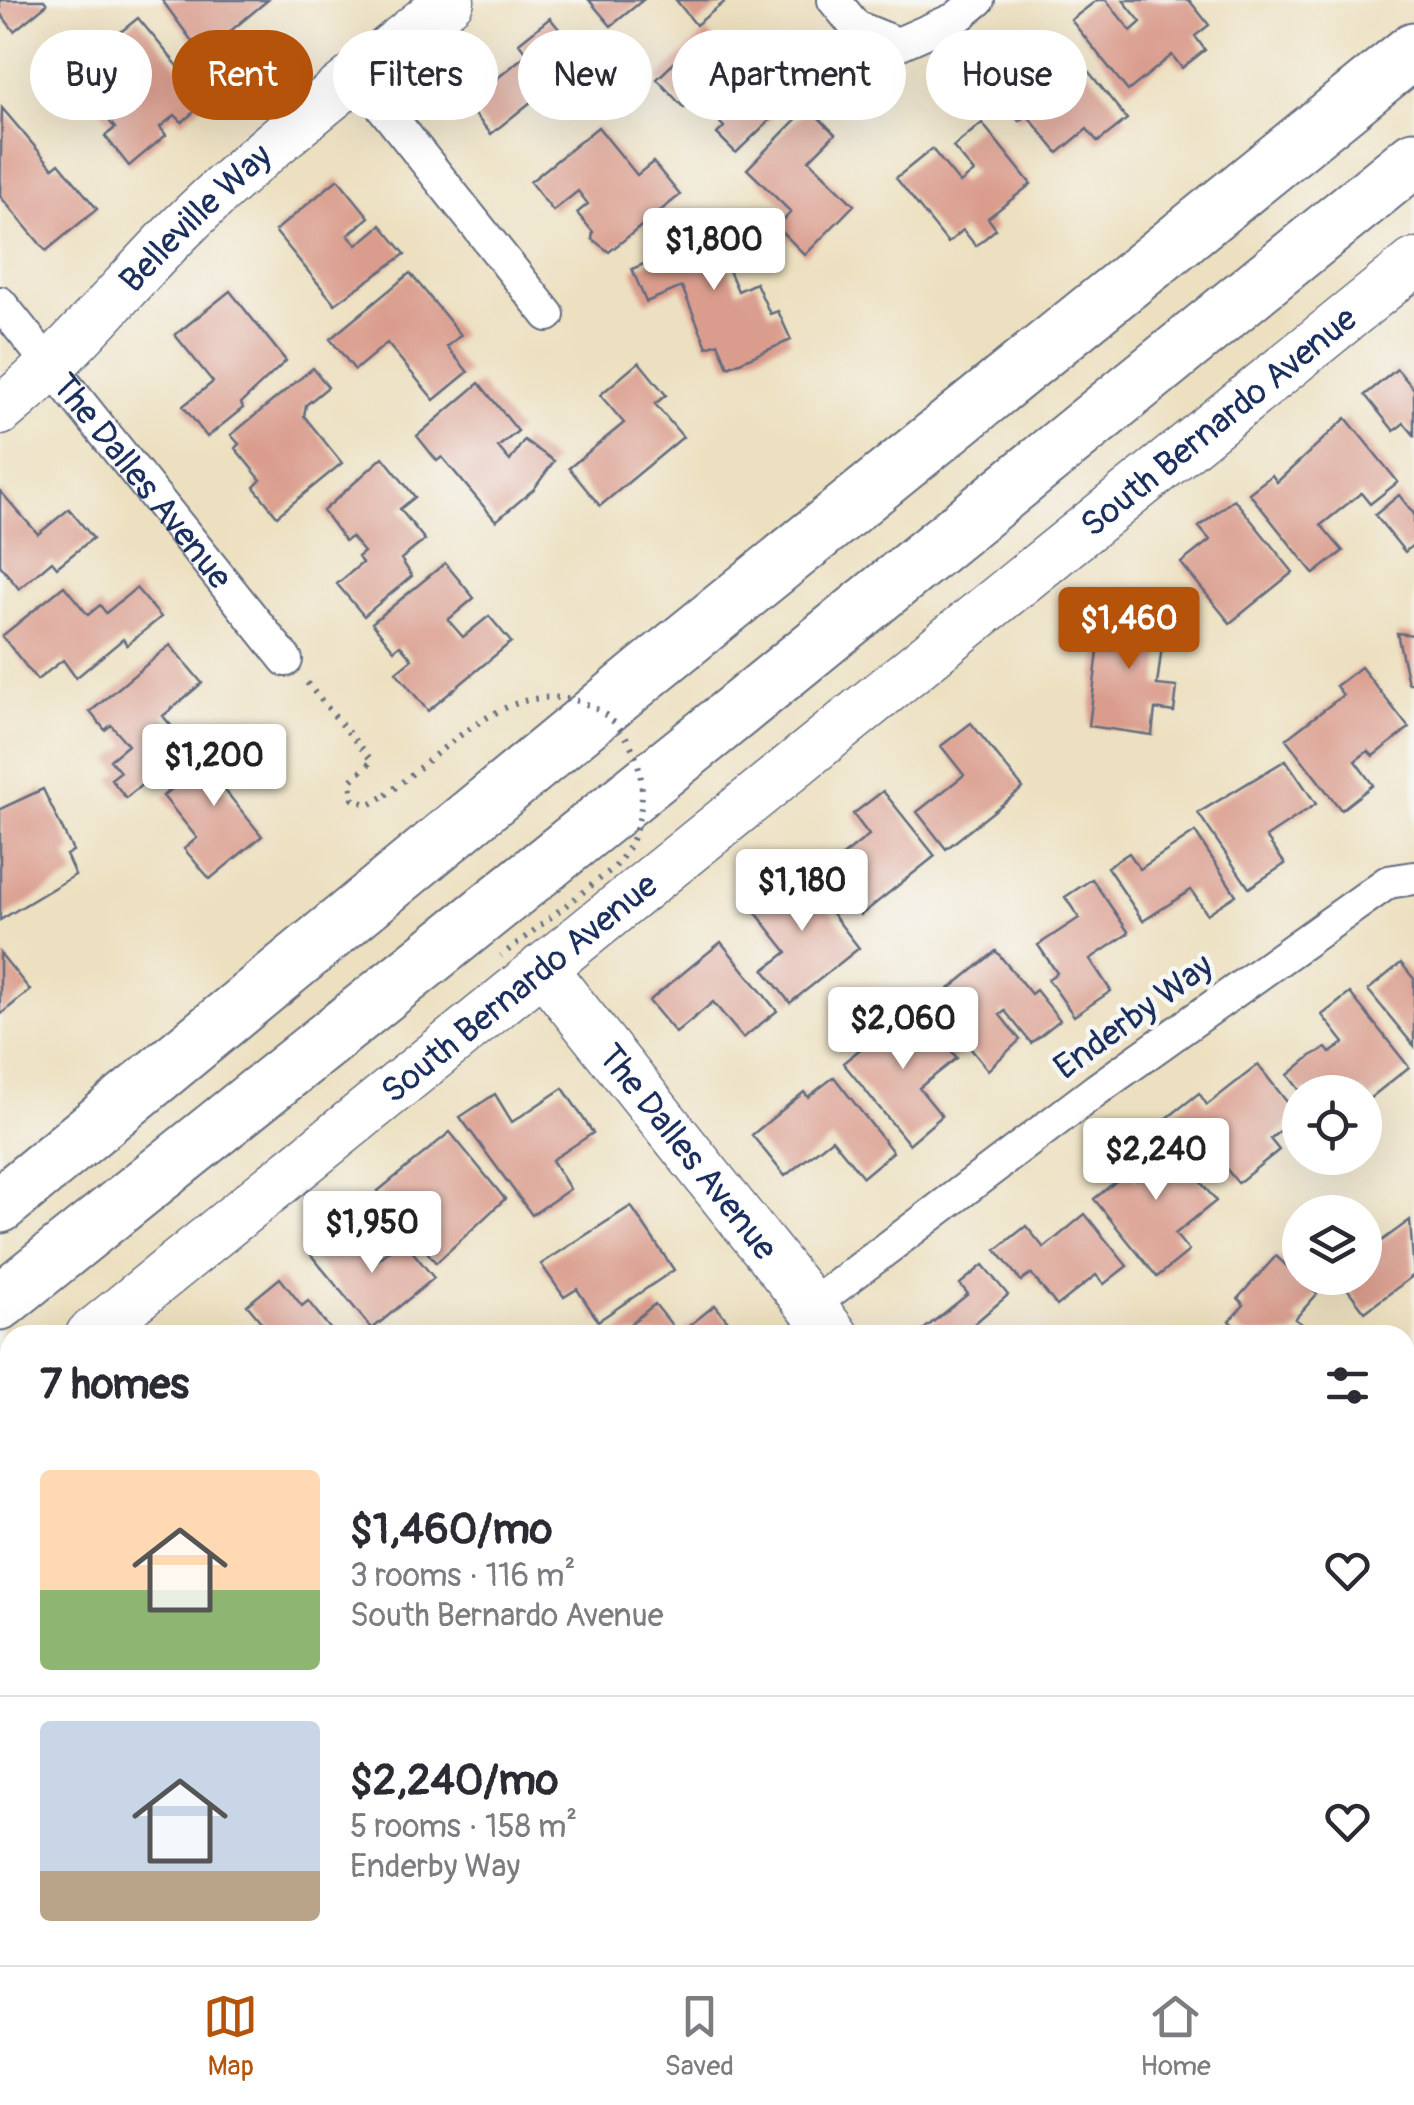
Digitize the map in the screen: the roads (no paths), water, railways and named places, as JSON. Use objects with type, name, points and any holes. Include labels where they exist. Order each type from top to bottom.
[{"type":"highway","points":[[0,1205],[649,670],[1414,50]]},
{"type":"highway","points":[[0,1302],[707,735],[1414,158]]},
{"type":"street","name":"Belleville Way","points":[[414,30],[450,0]]},
{"type":"street","points":[[834,0],[856,27],[898,44],[955,19],[978,0]]},
{"type":"street","name":"Belleville Way","points":[[0,411],[52,366],[177,232],[333,98]]},
{"type":"street","points":[[393,120],[548,315]]},
{"type":"street","name":"South Bernardo Avenue","points":[[102,1325],[522,962],[1414,263]]},
{"type":"street","name":"The Dalles Avenue","points":[[0,303],[286,660]]},
{"type":"street","name":"Enderby Way","points":[[823,1321],[1096,1090],[1388,882],[1414,878]]},
{"type":"street","name":"The Dalles Avenue","points":[[522,962],[823,1321]]}]
